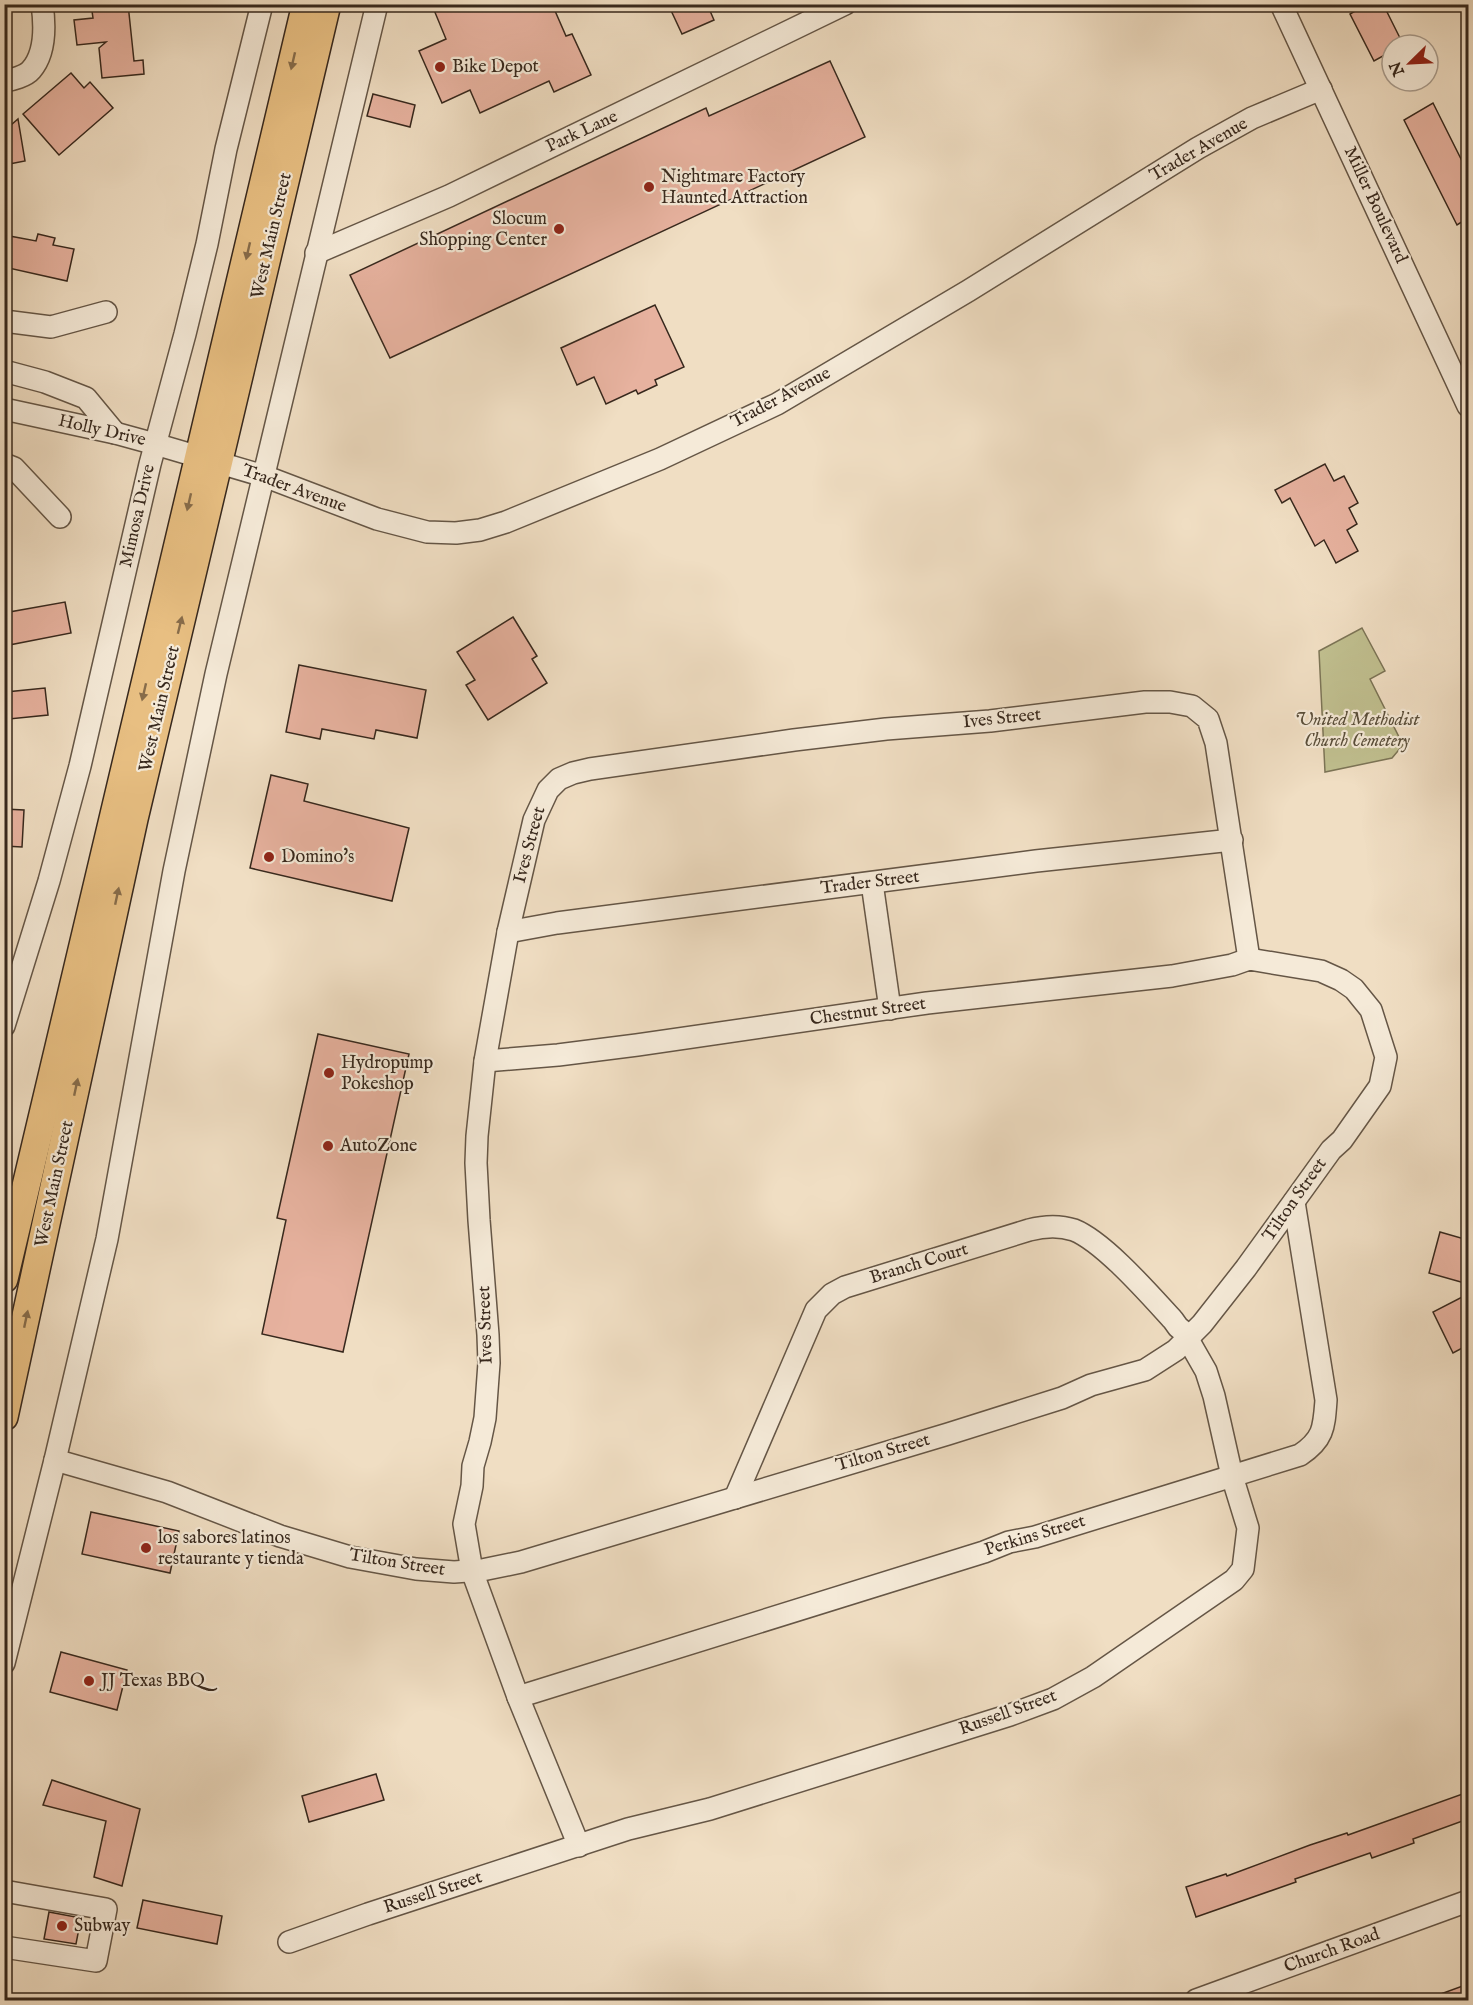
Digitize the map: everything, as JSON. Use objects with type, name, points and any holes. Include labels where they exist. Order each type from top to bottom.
[{"type":"main road","name":"West Main Street","points":[[4,1417],[134,819],[306,4]]},
{"type":"main road","name":"West Main Street","points":[[4,1279],[209,460],[327,4]]},
{"type":"street","points":[[4,81],[13,80],[31,71],[39,54],[46,26],[42,4]]},
{"type":"street","name":"Mimosa Drive","points":[[4,1026],[49,881],[80,766],[155,444],[207,244],[226,150],[262,4]]},
{"type":"street","points":[[4,1663],[107,1239],[174,871],[216,674],[376,4]]},
{"type":"street","name":"Park Lane","points":[[316,254],[449,196],[845,4]]},
{"type":"street","name":"Miller Boulevard","points":[[1281,4],[1468,406]]},
{"type":"street","name":"Trader Avenue","points":[[209,460],[264,476],[377,519],[427,532],[456,533],[480,530],[506,522],[660,459],[777,404],[968,291],[1198,148],[1252,118],[1321,89]]},
{"type":"street","points":[[4,321],[51,327],[106,312]]},
{"type":"street","points":[[4,371],[45,382],[86,398],[115,432]]},
{"type":"street","name":"Holly Drive","points":[[4,409],[115,432],[209,460]]},
{"type":"street","points":[[4,464],[14,468],[60,517]]},
{"type":"street","name":"Ives Street","points":[[518,1697],[472,1571],[464,1524],[472,1486],[473,1466],[485,1418],[489,1363],[477,1163],[477,1136],[485,1061],[508,932],[534,820],[548,790],[559,779],[590,769],[794,740],[886,729],[990,721],[1145,702],[1182,703],[1201,712],[1208,719],[1213,730],[1249,958]]},
{"type":"street","name":"Trader Street","points":[[508,932],[557,923],[1036,861],[1232,840]]},
{"type":"street","points":[[872,883],[890,1009]]},
{"type":"street","name":"Tilton Street","points":[[55,1460],[167,1492],[280,1536],[326,1551],[416,1569],[472,1571],[521,1562],[948,1434],[1062,1398],[1091,1385],[1145,1370],[1176,1350],[1190,1337],[1246,1268],[1324,1158],[1342,1140],[1380,1086],[1386,1057],[1371,1010],[1354,989],[1321,971],[1249,958]]},
{"type":"street","name":"Chestnut Street","points":[[485,1061],[558,1055],[890,1009],[1172,976],[1232,965],[1249,958]]},
{"type":"street","name":"Perkins Street","points":[[518,1697],[984,1552],[1009,1542],[1035,1537],[1300,1455],[1312,1447],[1320,1437],[1324,1425],[1325,1387],[1294,1202]]},
{"type":"street","name":"Branch Court","points":[[735,1498],[816,1310],[832,1294],[860,1282],[1029,1230],[1058,1226],[1086,1236],[1123,1268],[1190,1337]]},
{"type":"street","name":"Russell Street","points":[[289,1942],[627,1829],[710,1809],[1010,1715],[1053,1699],[1092,1677],[1234,1580],[1243,1569],[1248,1528],[1232,1476],[1214,1396],[1206,1371],[1190,1343],[1190,1337]]},
{"type":"street","points":[[518,1697],[579,1846]]},
{"type":"street","points":[[4,1891],[106,1909],[96,1961],[4,1947]]},
{"type":"street","name":"Church Road","points":[[1196,2001],[1468,1901]]},
{"type":"green space","name":"United Methodist Church Cemetery","points":[[1362,628],[1385,671],[1370,679],[1403,745],[1392,758],[1325,772],[1319,651]]},
{"type":"building","points":[[91,4],[128,4],[134,61],[143,60],[144,74],[102,78],[99,48],[106,42],[77,45],[74,20],[93,18]]},
{"type":"building","points":[[447,4],[552,4],[566,36],[572,34],[591,75],[554,92],[549,81],[480,113],[470,90],[442,103],[419,51],[446,39],[434,10]]},
{"type":"building","points":[[668,4],[707,4],[714,20],[682,34]]},
{"type":"building","points":[[1367,4],[1383,4],[1398,33],[1380,33],[1380,58],[1374,61],[1350,14]]},
{"type":"building","name":"Slocum Shopping Center","points":[[830,61],[865,137],[390,358],[350,275],[706,108],[709,116]]},
{"type":"building","points":[[71,73],[84,88],[90,82],[113,108],[59,155],[23,114]]},
{"type":"building","points":[[373,94],[415,105],[410,127],[367,116]]},
{"type":"building","points":[[1433,103],[1468,173],[1468,218],[1457,225],[1404,120]]},
{"type":"building","points":[[18,119],[25,161],[4,165],[4,131]]},
{"type":"building","points":[[38,234],[55,238],[53,245],[74,249],[67,281],[4,267],[4,235],[36,241]]},
{"type":"building","points":[[655,305],[684,367],[655,380],[657,385],[638,394],[636,390],[606,404],[594,377],[577,385],[561,348]]},
{"type":"building","points":[[1325,464],[1334,481],[1344,476],[1358,503],[1349,508],[1357,524],[1347,530],[1358,551],[1336,563],[1324,540],[1315,546],[1290,498],[1282,503],[1275,490]]},
{"type":"building","points":[[65,602],[71,633],[4,646],[4,613]]},
{"type":"building","points":[[513,617],[537,656],[532,659],[547,683],[488,720],[466,685],[475,680],[457,652]]},
{"type":"building","points":[[299,665],[426,690],[417,738],[376,730],[374,739],[322,729],[320,739],[286,732]]},
{"type":"building","points":[[45,688],[48,715],[9,719],[6,692]]},
{"type":"building","points":[[271,775],[308,784],[304,801],[409,828],[392,901],[250,868]]},
{"type":"building","points":[[4,809],[24,810],[22,847],[4,846]]},
{"type":"building","points":[[318,1034],[409,1054],[343,1352],[262,1334],[286,1220],[277,1218]]},
{"type":"building","points":[[1440,1232],[1468,1240],[1468,1284],[1429,1273]]},
{"type":"building","points":[[1468,1294],[1468,1345],[1453,1353],[1433,1312]]},
{"type":"building","points":[[91,1512],[179,1531],[170,1573],[82,1554]]},
{"type":"building","name":"JJ Texas BBQ","points":[[61,1652],[127,1670],[117,1710],[50,1692]]},
{"type":"building","points":[[376,1774],[384,1800],[309,1822],[302,1796]]},
{"type":"building","points":[[52,1780],[140,1809],[122,1886],[94,1877],[106,1821],[43,1805]]},
{"type":"building","points":[[1468,1792],[1468,1819],[1413,1839],[1414,1843],[1372,1858],[1370,1853],[1196,1917],[1186,1887],[1226,1874],[1227,1876],[1310,1845],[1347,1833],[1348,1835]]},
{"type":"building","points":[[143,1900],[222,1916],[217,1944],[137,1928]]},
{"type":"building","points":[[49,1912],[81,1918],[76,1944],[44,1939]]},
{"type":"building","points":[[1468,1984],[1468,2001],[1428,2001],[1427,1999]]},
{"type":"place","name":"Bike Depot","points":[[440,67]]},
{"type":"place","name":"Nightmare Factory Haunted Attraction","points":[[649,187]]},
{"type":"place","name":"Slocum Shopping Center","points":[[559,229]]},
{"type":"place","name":"Domino's","points":[[269,857]]},
{"type":"place","name":"Hydropump Pokeshop","points":[[329,1073]]},
{"type":"place","name":"AutoZone","points":[[328,1146]]},
{"type":"place","name":"los sabores latinos restaurante y tienda","points":[[146,1548]]},
{"type":"place","name":"JJ Texas BBQ","points":[[89,1681]]},
{"type":"place","name":"Subway","points":[[62,1926]]}]
